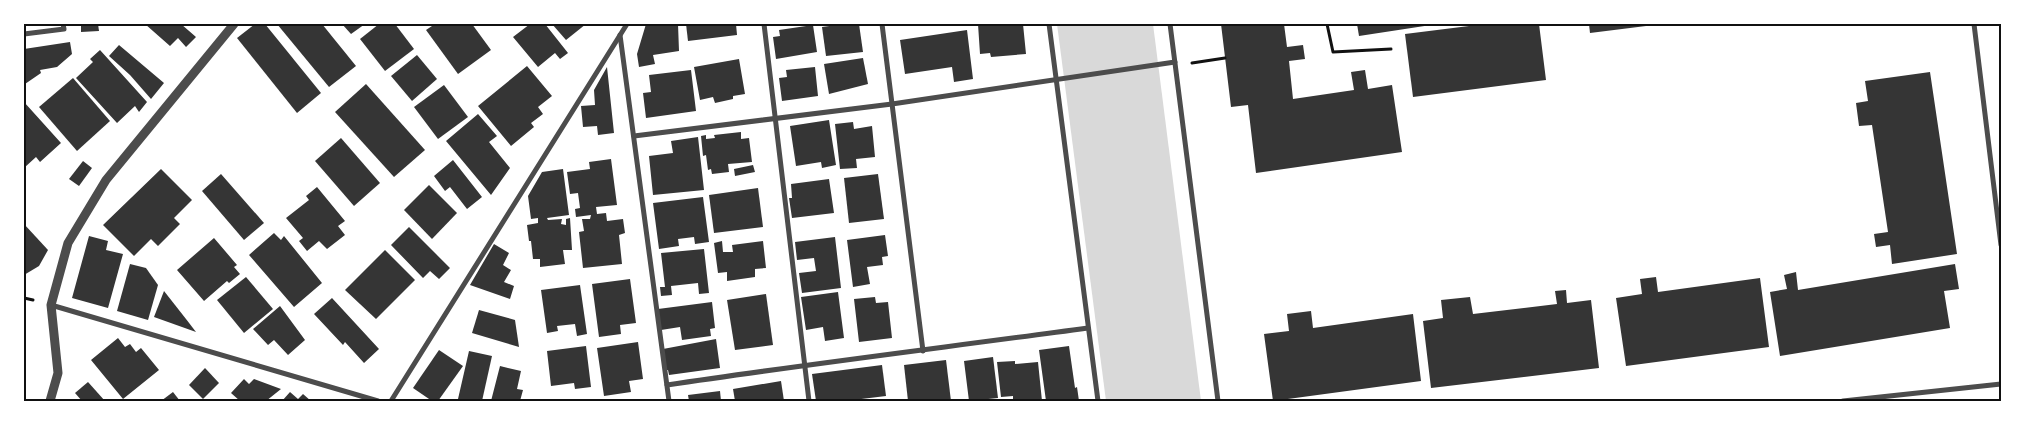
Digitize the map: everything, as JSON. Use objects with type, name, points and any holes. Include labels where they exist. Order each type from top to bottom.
[{"type":"street","points":[[24,34],[64,29],[63,24]]},
{"type":"street","points":[[50,401],[58,373],[51,305],[68,243],[106,180],[234,24]]},
{"type":"street","points":[[391,401],[627,24]]},
{"type":"street","points":[[764,24],[808,401]]},
{"type":"street","points":[[882,24],[922,351]]},
{"type":"street","points":[[1049,24],[1098,401]]},
{"type":"street","points":[[1170,24],[1218,401]]},
{"type":"street","points":[[1974,24],[2001,245]]},
{"type":"street","points":[[620,35],[669,401]]},
{"type":"street","points":[[634,136],[892,104],[1175,62]]},
{"type":"street","points":[[51,305],[378,401]]},
{"type":"street","points":[[667,385],[1088,328]]},
{"type":"street","points":[[1843,401],[2001,384]]},
{"type":"path","points":[[1326,24],[1333,52],[1391,50]]},
{"type":"path","points":[[1192,63],[1225,58]]},
{"type":"shaded area","points":[[1057,24],[1153,24],[1201,401],[1106,401]]},
{"type":"building","points":[[81,24],[98,24],[99,31],[81,32]]},
{"type":"building","points":[[145,24],[181,24],[196,37],[186,47],[178,38],[170,46]]},
{"type":"building","points":[[255,24],[265,24],[321,93],[297,113],[237,38]]},
{"type":"building","points":[[277,24],[322,24],[356,66],[329,87]]},
{"type":"building","points":[[342,24],[365,24],[351,34]]},
{"type":"building","points":[[379,24],[395,24],[414,49],[385,71],[360,39]]},
{"type":"building","points":[[435,24],[472,24],[491,50],[458,74],[426,30]]},
{"type":"building","points":[[530,24],[545,24],[568,53],[560,59],[555,53],[538,67],[513,37]]},
{"type":"building","points":[[552,24],[586,24],[566,40]]},
{"type":"building","points":[[646,24],[678,24],[679,51],[653,55],[655,64],[639,67],[637,54]]},
{"type":"building","points":[[686,24],[736,24],[737,35],[688,41]]},
{"type":"building","points":[[859,24],[863,52],[826,56],[822,27]]},
{"type":"building","points":[[978,24],[1023,24],[1026,54],[991,57],[990,53],[980,54]]},
{"type":"building","points":[[1221,24],[1284,24],[1287,47],[1303,45],[1305,59],[1289,61],[1293,99],[1354,90],[1351,72],[1365,70],[1368,89],[1392,85],[1402,152],[1256,173],[1248,105],[1231,107]]},
{"type":"building","points":[[1357,24],[1431,24],[1431,25],[1359,36]]},
{"type":"building","points":[[1485,24],[1539,24],[1546,80],[1413,97],[1405,34]]},
{"type":"building","points":[[1589,24],[1654,24],[1654,25],[1590,33]]},
{"type":"building","points":[[813,25],[817,52],[776,59],[773,37],[780,36],[779,30]]},
{"type":"building","points":[[967,30],[973,79],[954,82],[952,67],[905,74],[900,40]]},
{"type":"building","points":[[70,42],[72,54],[57,67],[40,70],[41,73],[25,84],[24,49]]},
{"type":"building","points":[[119,45],[164,83],[151,99],[130,75],[109,56]]},
{"type":"building","points":[[100,50],[147,102],[139,112],[135,106],[117,123],[76,78],[93,62],[90,59]]},
{"type":"building","points":[[417,55],[437,79],[412,101],[391,76]]},
{"type":"building","points":[[863,58],[868,84],[829,94],[824,64]]},
{"type":"building","points":[[739,59],[745,94],[733,96],[733,99],[715,103],[713,97],[700,100],[694,67]]},
{"type":"building","points":[[527,66],[552,96],[538,107],[543,114],[531,123],[534,127],[511,146],[478,106]]},
{"type":"building","points":[[607,67],[614,133],[598,135],[597,126],[583,127],[581,106],[595,105],[594,90]]},
{"type":"building","points":[[815,67],[818,96],[782,101],[779,78],[787,77],[786,70]]},
{"type":"building","points":[[691,70],[696,111],[646,118],[643,93],[651,92],[649,75]]},
{"type":"building","points":[[1930,72],[1957,254],[1892,264],[1890,245],[1876,247],[1874,234],[1888,232],[1872,125],[1859,126],[1856,103],[1868,101],[1865,81]]},
{"type":"building","points":[[73,78],[110,121],[77,151],[39,107]]},
{"type":"building","points":[[366,84],[425,150],[394,177],[335,112]]},
{"type":"building","points":[[444,85],[468,117],[438,139],[414,107]]},
{"type":"building","points":[[24,102],[61,143],[40,162],[36,157],[24,168]]},
{"type":"building","points":[[478,114],[497,136],[489,142],[510,168],[491,195],[446,141]]},
{"type":"building","points":[[829,120],[836,165],[822,168],[821,162],[796,166],[790,126]]},
{"type":"building","points":[[853,122],[854,129],[872,126],[875,157],[856,159],[857,168],[840,169],[835,124]]},
{"type":"building","points":[[741,132],[741,139],[749,138],[752,162],[728,164],[729,172],[712,174],[711,169],[708,170],[706,155],[703,156],[701,136],[706,135],[706,139],[715,138],[714,135]]},
{"type":"building","points":[[698,137],[704,190],[653,195],[649,156],[673,153],[671,141]]},
{"type":"building","points":[[341,138],[380,183],[354,206],[315,161]]},
{"type":"building","points":[[611,159],[617,205],[596,207],[597,214],[606,213],[607,221],[623,219],[625,233],[619,235],[622,264],[583,268],[579,232],[584,231],[582,219],[590,219],[591,215],[576,217],[575,209],[580,208],[578,193],[570,194],[567,172],[590,169],[589,162]]},
{"type":"building","points":[[453,160],[482,197],[467,209],[450,187],[445,191],[434,176]]},
{"type":"building","points":[[83,161],[92,168],[79,186],[69,179]]},
{"type":"building","points":[[753,165],[755,172],[735,176],[734,169]]},
{"type":"building","points":[[161,169],[192,200],[174,218],[180,224],[158,246],[151,239],[134,256],[103,225]]},
{"type":"building","points":[[563,169],[569,215],[547,218],[548,220],[562,219],[561,224],[566,225],[566,219],[570,218],[572,250],[563,250],[565,264],[540,267],[540,259],[533,259],[531,241],[529,241],[527,225],[538,223],[538,218],[531,219],[528,196],[542,172]]},
{"type":"building","points":[[221,174],[264,223],[244,240],[202,191]]},
{"type":"building","points":[[878,174],[884,219],[849,223],[844,178]]},
{"type":"building","points":[[829,179],[834,213],[792,218],[789,198],[792,198],[791,184]]},
{"type":"building","points":[[429,185],[457,213],[432,239],[404,210]]},
{"type":"building","points":[[317,187],[345,221],[338,226],[345,235],[327,249],[319,241],[307,251],[299,241],[303,238],[286,218],[309,200],[306,196]]},
{"type":"building","points":[[758,188],[763,227],[714,233],[709,195]]},
{"type":"building","points":[[703,197],[709,242],[695,244],[694,237],[678,239],[679,246],[659,249],[653,203]]},
{"type":"building","points":[[24,224],[48,250],[39,266],[24,275]]},
{"type":"building","points":[[409,227],[450,268],[439,279],[430,271],[423,278],[391,245]]},
{"type":"building","points":[[274,233],[281,240],[284,236],[322,283],[294,307],[249,255]]},
{"type":"building","points":[[885,235],[888,256],[882,257],[883,265],[867,267],[870,284],[853,287],[847,240]]},
{"type":"building","points":[[89,236],[108,241],[106,250],[123,254],[108,308],[72,298]]},
{"type":"building","points":[[835,237],[841,288],[802,293],[799,273],[816,271],[814,258],[797,260],[795,242]]},
{"type":"building","points":[[214,238],[237,265],[234,267],[240,274],[229,283],[227,281],[204,301],[177,270]]},
{"type":"building","points":[[722,241],[723,252],[733,252],[732,245],[763,241],[766,268],[755,269],[755,277],[727,281],[727,272],[718,273],[714,243]]},
{"type":"building","points":[[494,244],[509,253],[503,265],[511,270],[504,282],[514,286],[510,299],[470,285]]},
{"type":"building","points":[[704,249],[709,293],[699,294],[698,283],[671,286],[672,295],[661,296],[660,287],[665,287],[661,253]]},
{"type":"building","points":[[385,250],[415,280],[376,319],[345,290]]},
{"type":"building","points":[[130,264],[146,268],[158,285],[148,320],[117,311]]},
{"type":"building","points":[[1955,264],[1959,289],[1944,291],[1950,328],[1780,356],[1770,292],[1787,289],[1784,275],[1796,272],[1798,290]]},
{"type":"building","points":[[246,277],[273,309],[244,333],[217,300]]},
{"type":"building","points":[[1656,277],[1658,292],[1760,278],[1769,347],[1626,366],[1616,298],[1642,294],[1640,279]]},
{"type":"building","points":[[630,279],[636,323],[620,325],[621,334],[599,337],[592,284]]},
{"type":"building","points":[[580,285],[587,334],[577,336],[575,324],[557,326],[558,331],[547,333],[541,290]]},
{"type":"building","points":[[1566,290],[1567,303],[1591,300],[1599,368],[1431,388],[1423,321],[1443,318],[1441,300],[1470,297],[1473,314],[1557,304],[1555,291]]},
{"type":"building","points":[[164,291],[186,319],[196,332],[154,317]]},
{"type":"building","points":[[838,292],[844,338],[825,341],[823,327],[806,330],[801,297]]},
{"type":"building","points":[[766,294],[773,345],[735,350],[727,300]]},
{"type":"building","points":[[875,297],[876,303],[888,302],[892,338],[859,342],[854,299]]},
{"type":"building","points":[[332,298],[379,349],[364,363],[345,342],[343,345],[314,314]]},
{"type":"building","points":[[712,302],[715,328],[710,329],[711,336],[682,340],[680,327],[661,330],[658,309]]},
{"type":"building","points":[[280,306],[305,340],[288,355],[274,340],[268,345],[253,329]]},
{"type":"building","points":[[479,310],[515,320],[519,347],[472,333]]},
{"type":"building","points":[[1311,311],[1313,328],[1413,314],[1421,381],[1273,401],[1264,334],[1289,331],[1287,314]]},
{"type":"building","points":[[118,338],[125,347],[130,344],[136,352],[141,348],[159,370],[123,399],[91,360]]},
{"type":"building","points":[[716,339],[720,368],[669,375],[668,370],[666,370],[663,349]]},
{"type":"building","points":[[638,342],[643,379],[629,381],[631,392],[604,396],[597,348]]},
{"type":"building","points":[[586,346],[591,387],[575,389],[574,383],[551,386],[547,351]]},
{"type":"building","points":[[1069,346],[1075,388],[1077,387],[1079,401],[1046,401],[1039,350]]},
{"type":"building","points":[[439,350],[463,366],[438,401],[432,401],[413,388]]},
{"type":"building","points":[[469,351],[492,356],[482,401],[458,399]]},
{"type":"building","points":[[993,357],[998,398],[969,401],[964,361]]},
{"type":"building","points":[[946,360],[951,401],[908,401],[904,365]]},
{"type":"building","points":[[1015,361],[1015,364],[1038,362],[1042,401],[1013,401],[1013,396],[1001,397],[997,362]]},
{"type":"building","points":[[882,365],[886,396],[845,401],[816,401],[812,374]]},
{"type":"building","points":[[500,366],[521,371],[517,389],[523,390],[520,401],[491,401]]},
{"type":"building","points":[[205,368],[219,383],[203,399],[189,385]]},
{"type":"building","points":[[244,379],[249,384],[254,379],[281,389],[266,401],[240,401],[231,393]]},
{"type":"building","points":[[781,381],[784,401],[735,401],[733,389]]},
{"type":"building","points":[[88,382],[105,401],[82,401],[75,393]]},
{"type":"building","points":[[720,391],[721,401],[689,401],[688,395]]},
{"type":"building","points":[[173,392],[180,401],[161,401]]},
{"type":"building","points":[[290,392],[298,399],[303,394],[311,401],[282,401]]}]
